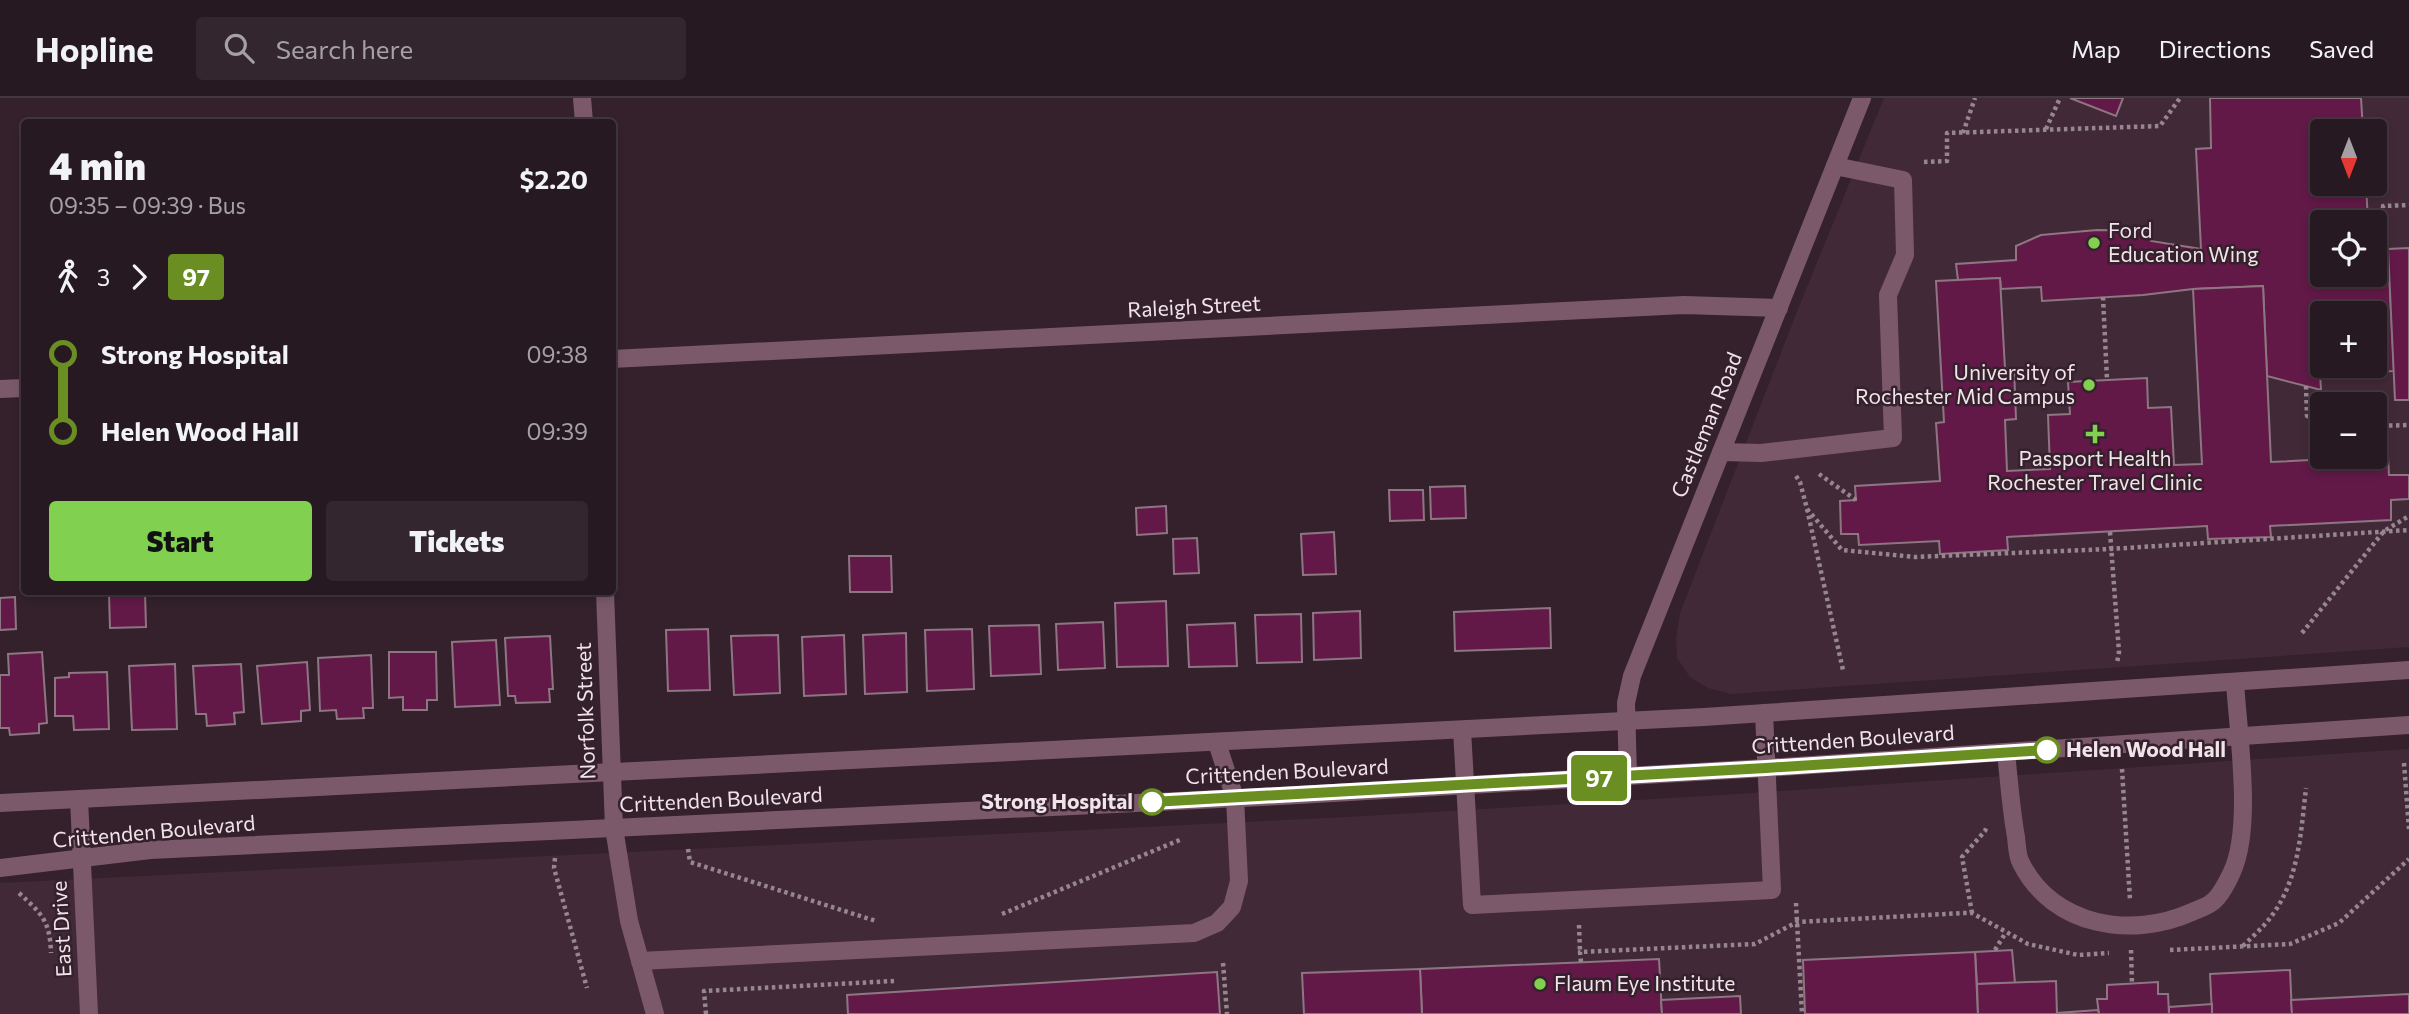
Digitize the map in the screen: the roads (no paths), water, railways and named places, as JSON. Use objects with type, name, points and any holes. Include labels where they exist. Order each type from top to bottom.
[{"type":"street","points":[[582,98],[584,119]]},
{"type":"street","name":"Castleman Road","points":[[1628,776],[1626,703],[1632,676],[1862,98]]},
{"type":"street","points":[[1721,452],[1761,453],[1893,438],[1888,295],[1905,255],[1903,180],[1835,166]]},
{"type":"street","name":"Raleigh Street","points":[[616,359],[1685,305],[1779,308]]},
{"type":"street","points":[[0,389],[21,388]]},
{"type":"street","name":"Norfolk Street","points":[[605,595],[614,828],[629,921],[655,1014]]},
{"type":"street","name":"Crittenden Boulevard","points":[[0,803],[1626,721],[2409,670]]},
{"type":"street","points":[[2006,752],[2020,861],[2036,887],[2062,909],[2093,922],[2131,927],[2173,921],[2212,903],[2232,872],[2242,839],[2235,682]]},
{"type":"street","points":[[1462,730],[1472,905],[1772,890],[1764,713]]},
{"type":"street","name":"Crittenden Boulevard","points":[[0,868],[150,850],[1235,798],[1766,768],[2409,725]]},
{"type":"street","points":[[640,961],[1194,933],[1217,923],[1232,907],[1239,881],[1235,798],[1217,743]]},
{"type":"street","name":"East Drive","points":[[79,799],[89,1014]]},
{"type":"place","name":"Ford Education Wing","points":[[2094,243]]},
{"type":"place","name":"University of Rochester Mid Campus","points":[[2089,385]]},
{"type":"place","name":"Passport Health Rochester Travel Clinic","points":[[2095,434]]},
{"type":"place","name":"Helen Wood Hall","points":[[2047,750]]},
{"type":"place","name":"Strong Hospital","points":[[1152,802]]},
{"type":"place","name":"Flaum Eye Institute","points":[[1540,984]]}]
